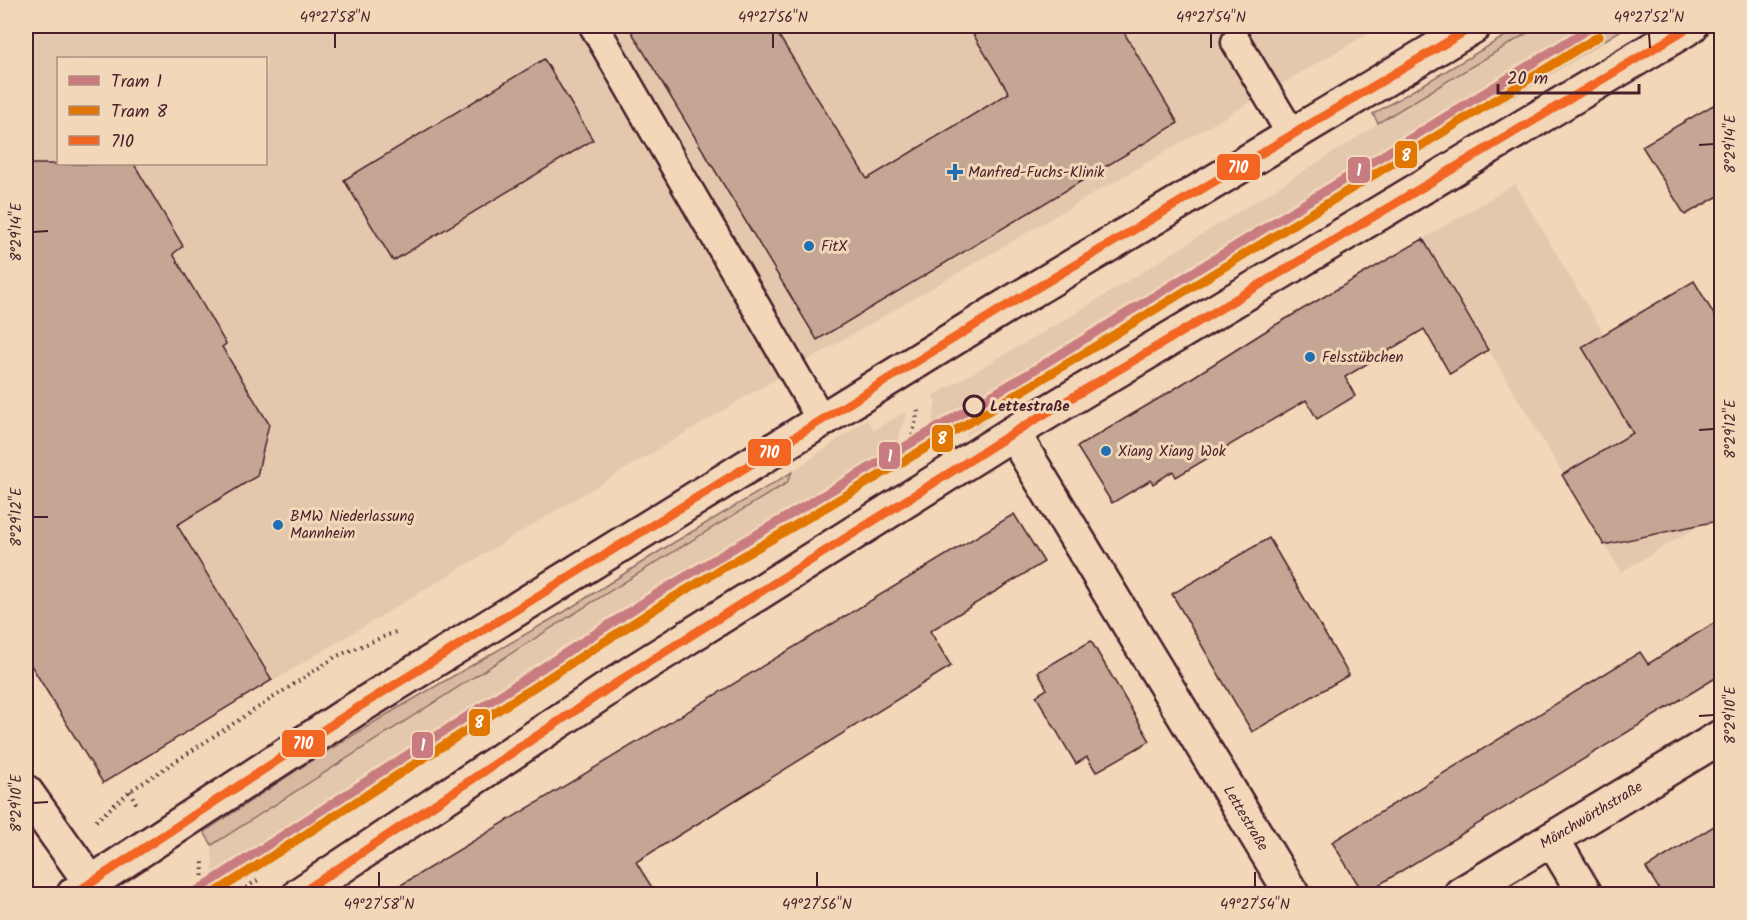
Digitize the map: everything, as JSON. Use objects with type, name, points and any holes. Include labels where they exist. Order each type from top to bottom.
[{"type":"main road","points":[[26,792],[88,891],[354,710],[998,311],[1474,26]]},
{"type":"main road","points":[[300,894],[636,670],[1013,433],[1691,26]]},
{"type":"main road","name":"Lettestraße","points":[[1013,433],[1292,894]]},
{"type":"main road","name":"Mönchwörthstraße","points":[[1461,894],[1722,736]]},
{"type":"main road","points":[[1552,839],[1585,894]]},
{"type":"lane","points":[[594,26],[822,421]]},
{"type":"lane","points":[[1236,42],[1292,135]]},
{"type":"path","points":[[909,452],[919,407]]},
{"type":"shaded area","name":"BMW Niederlassung Mannheim","points":[[26,26],[1381,26],[752,393],[103,783],[26,657]]},
{"type":"shaded area","points":[[1522,26],[1539,26],[1378,123],[1373,114]]},
{"type":"shaded area","points":[[1539,26],[1613,26],[1009,400],[979,428],[967,435],[961,425],[929,444],[936,401],[933,396],[1073,315],[1378,123]]},
{"type":"shaded area","points":[[1613,26],[1628,26],[1512,97],[1392,164],[1439,133]]},
{"type":"shaded area","points":[[1515,184],[1649,410],[1704,523],[1621,572],[1423,239]]},
{"type":"shaded area","points":[[907,411],[891,462],[214,890],[212,845],[599,598],[787,484],[792,472],[867,419],[874,430]]},
{"type":"shaded area","points":[[792,472],[787,483],[570,616],[212,845],[204,832],[311,761],[564,612],[663,549]]},
{"type":"building","points":[[628,26],[773,26],[867,179],[1009,93],[968,26],[1120,26],[1178,123],[817,340]]},
{"type":"building","points":[[544,59],[593,140],[393,261],[344,180]]},
{"type":"building","points":[[1722,100],[1722,194],[1685,215],[1642,146]]},
{"type":"building","points":[[26,164],[135,165],[183,246],[173,254],[226,344],[222,347],[269,424],[257,476],[177,525],[272,680],[103,783],[26,657]]},
{"type":"building","points":[[1423,239],[1488,350],[1450,374],[1424,329],[1345,377],[1355,396],[1317,419],[1306,400],[1176,477],[1173,471],[1153,484],[1151,480],[1112,503],[1077,447],[1272,327]]},
{"type":"building","points":[[1694,281],[1722,328],[1722,520],[1604,545],[1562,475],[1633,433],[1582,347]]},
{"type":"building","points":[[1014,514],[1044,562],[930,631],[951,666],[636,862],[656,894],[386,894]]},
{"type":"building","points":[[1269,538],[1349,675],[1252,732],[1172,594]]},
{"type":"building","points":[[1722,618],[1722,674],[1364,894],[1332,842],[1640,652],[1648,664]]},
{"type":"building","points":[[1091,641],[1150,741],[1096,772],[1087,757],[1076,764],[1036,696],[1047,689],[1038,672]]},
{"type":"building","points":[[1722,821],[1722,894],[1662,894],[1646,868]]},
{"type":"tram line","name":"1","points":[[192,894],[663,590],[1028,374],[1593,26]]},
{"type":"tram line","name":"8","points":[[213,894],[669,600],[1034,384],[1599,36]]},
{"type":"transit line","name":"710","points":[[74,894],[354,710],[998,311],[1474,26]]},
{"type":"transit line","name":"710","points":[[300,894],[636,670],[1013,433],[1691,26]]},
{"type":"place","name":"Manfred-Fuchs-Klinik","points":[[955,172]]},
{"type":"place","name":"FitX","points":[[809,246]]},
{"type":"place","name":"Felsstübchen","points":[[1310,357]]},
{"type":"place","name":"Lettestraße","points":[[974,406]]},
{"type":"place","name":"Xiang Xiang Wok","points":[[1106,451]]},
{"type":"place","name":"BMW Niederlassung Mannheim","points":[[278,525]]}]
